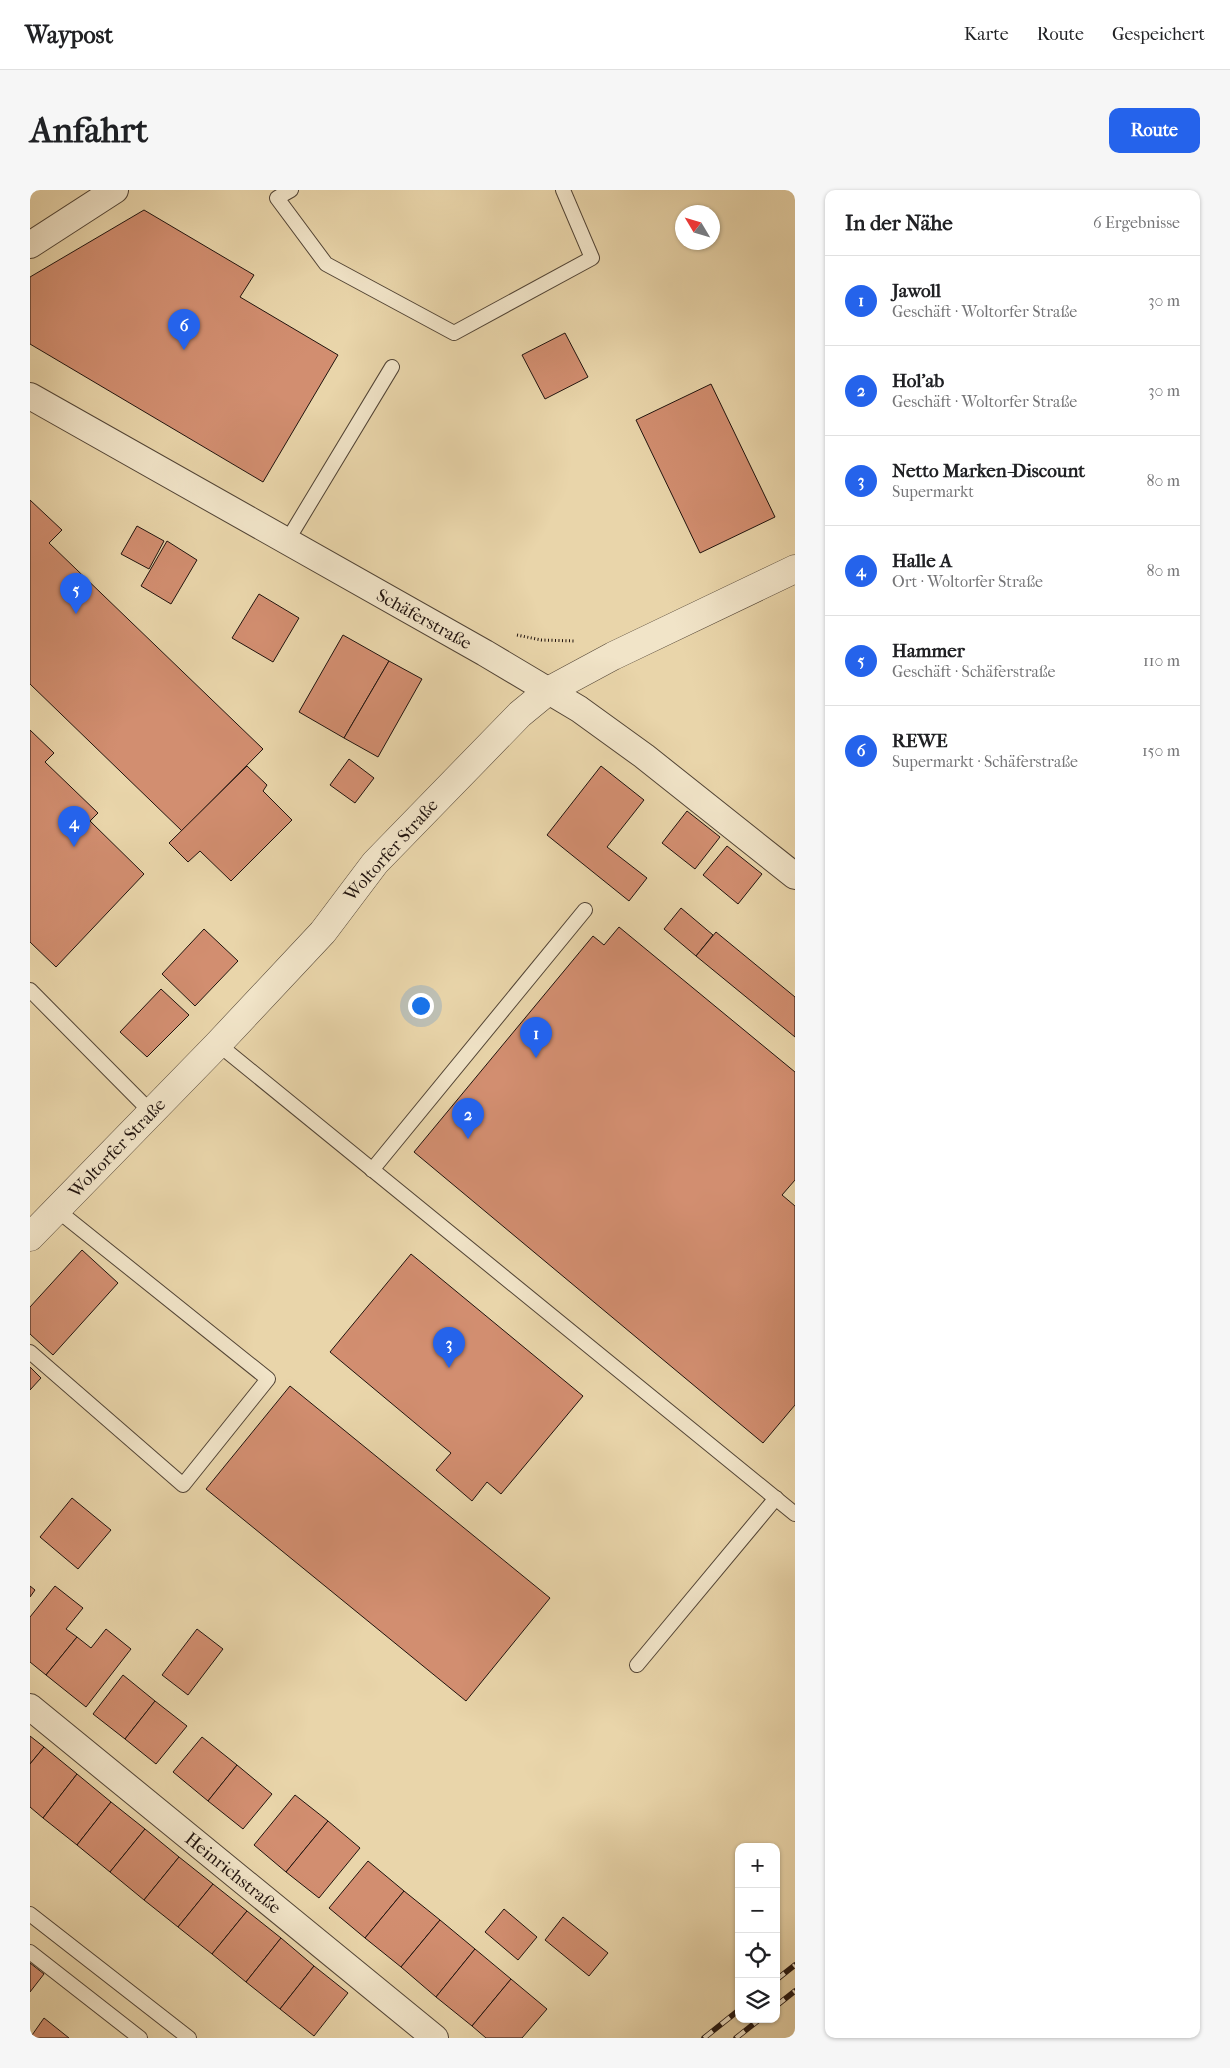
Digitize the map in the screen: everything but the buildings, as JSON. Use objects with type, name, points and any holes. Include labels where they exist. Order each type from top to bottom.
[{"type":"street","points":[[30,245],[115,190]]},
{"type":"street","name":"Schäferstraße","points":[[30,396],[579,709],[644,756],[795,876]]},
{"type":"street","name":"Woltorfer Straße","points":[[30,1237],[218,1044],[323,932],[374,863],[520,714],[548,691],[613,656],[795,569]]},
{"type":"street","name":"Heinrichstraße","points":[[30,1707],[435,2038]]},
{"type":"lane","points":[[291,190],[277,198],[326,264],[454,333],[592,258],[563,190]]},
{"type":"lane","points":[[287,541],[392,367]]},
{"type":"lane","points":[[372,1170],[585,910]]},
{"type":"lane","points":[[30,990],[151,1112]]},
{"type":"lane","points":[[218,1044],[795,1514]]},
{"type":"lane","points":[[30,1352],[183,1485],[268,1379],[57,1210]]},
{"type":"lane","points":[[638,1665],[776,1498]]},
{"type":"lane","points":[[30,1914],[189,2038]]},
{"type":"lane","points":[[30,1952],[140,2038]]},
{"type":"path","points":[[508,634],[541,640],[579,641]]},
{"type":"railway","points":[[779,1978],[795,1965]]},
{"type":"railway","points":[[780,2003],[795,1991]]},
{"type":"railway","points":[[704,2038],[735,2013]]},
{"type":"railway","points":[[736,2038],[755,2023]]},
{"type":"place","name":"REWE","points":[[184,350]]},
{"type":"place","name":"Hammer","points":[[76,614]]},
{"type":"place","name":"Halle A","points":[[74,847]]},
{"type":"place","name":"Jawoll","points":[[536,1058]]},
{"type":"place","name":"Hol'ab","points":[[468,1139]]},
{"type":"place","name":"Netto Marken-Discount","points":[[449,1368]]}]
